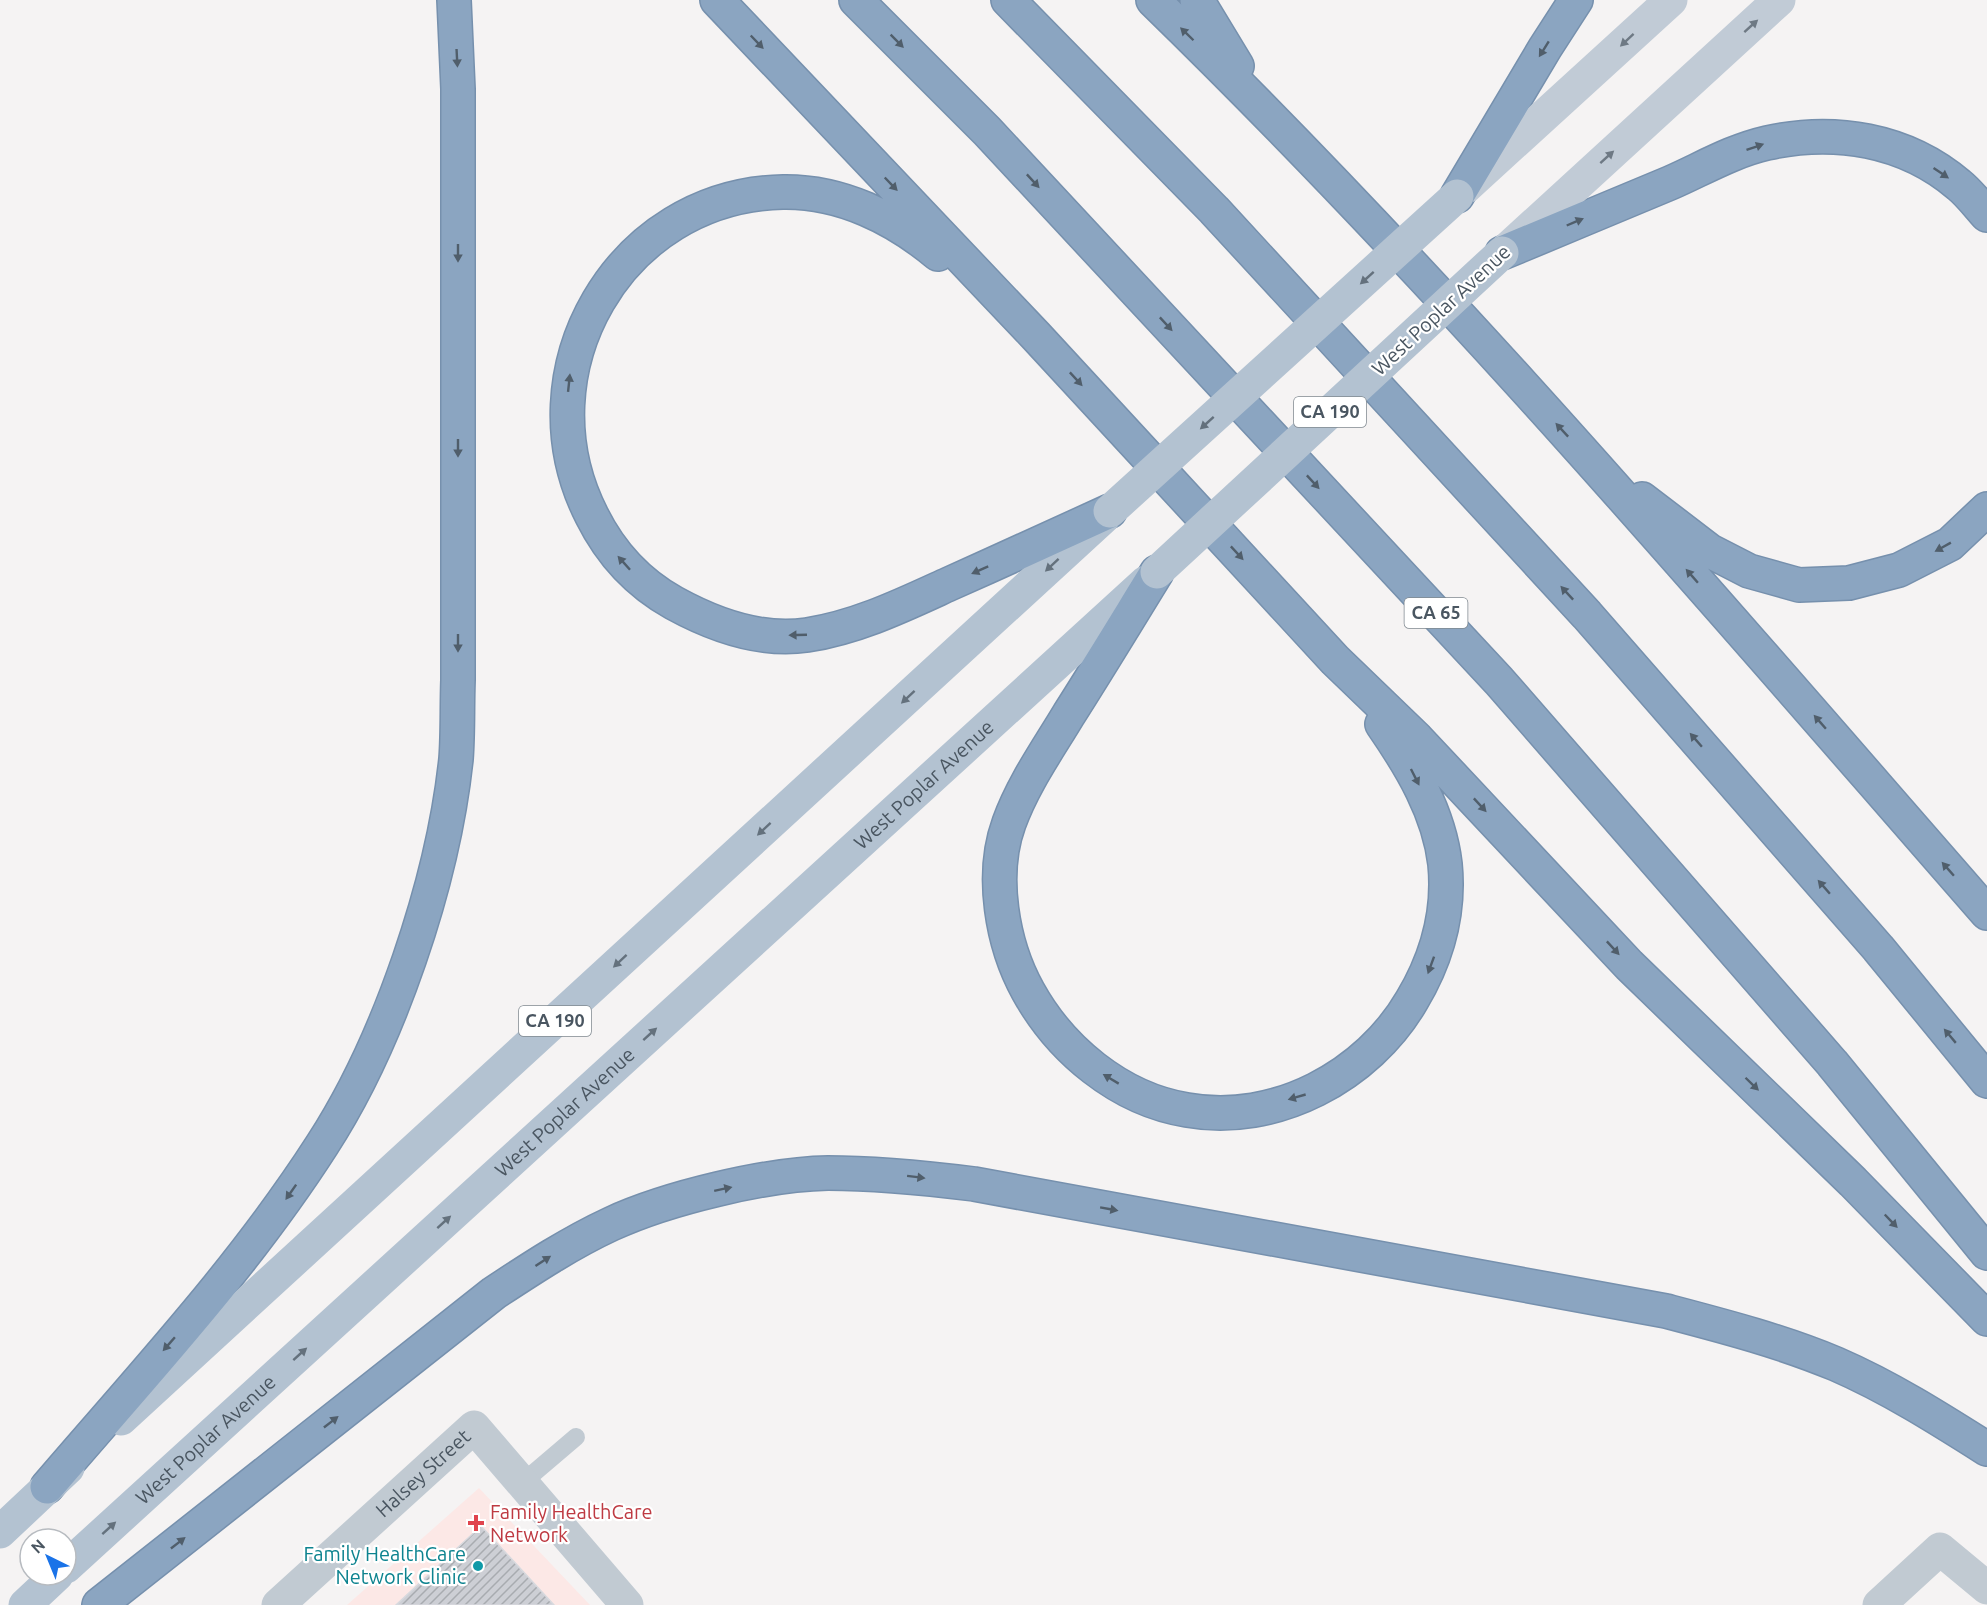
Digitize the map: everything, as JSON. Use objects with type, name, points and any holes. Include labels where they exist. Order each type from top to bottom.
[{"type":"highway","points":[[47,1487],[246,1255],[324,1143],[357,1084],[388,1016],[420,926],[444,829],[456,748],[458,88],[454,0]]},
{"type":"highway","points":[[717,0],[1036,336],[1335,660],[1417,739],[1629,965],[1853,1182],[1987,1319]]},
{"type":"highway","name":"CA 65","points":[[856,0],[987,131],[1499,681],[1833,1064],[1987,1252]]},
{"type":"highway","points":[[1008,0],[1214,210],[1587,615],[1878,948],[1987,1081]]},
{"type":"highway","points":[[1152,0],[1259,104],[1604,476],[1987,913]]},
{"type":"highway","points":[[1197,0],[1259,104]]},
{"type":"highway","points":[[1456,196],[1576,0]]},
{"type":"highway","points":[[1502,253],[1721,159],[1766,143],[1815,136],[1848,136],[1887,144],[1929,165],[1959,185],[1987,215]]},
{"type":"highway","points":[[1036,336],[918,238],[873,212],[830,197],[784,192],[735,198],[688,216],[646,245],[612,281],[587,318],[570,365],[565,413],[569,455],[578,488],[600,533],[618,556],[657,594],[702,619],[755,635],[805,636],[862,623],[1110,511]]},
{"type":"highway","points":[[1604,476],[1660,510],[1710,551],[1749,571],[1799,585],[1848,583],[1899,570],[1950,544],[1987,509]]},
{"type":"highway","points":[[1157,572],[1036,768],[1008,824],[1000,872],[1003,918],[1017,972],[1041,1014],[1071,1048],[1105,1076],[1142,1097],[1187,1111],[1247,1112],[1313,1093],[1363,1061],[1401,1019],[1431,969],[1445,918],[1445,863],[1431,808],[1404,756],[1335,660]]},
{"type":"highway","points":[[99,1605],[494,1293],[552,1255],[612,1223],[679,1199],[757,1182],[826,1173],[899,1175],[974,1184],[1666,1311],[1764,1337],[1836,1364],[1913,1402],[1987,1449]]},
{"type":"main road","name":"CA 190","points":[[0,1532],[1110,511],[1671,0]]},
{"type":"main road","name":"West Poplar Avenue","points":[[78,1556],[1157,572],[1779,0]]},
{"type":"main road","points":[[25,1605],[44,1587]]},
{"type":"street","name":"Halsey Street","points":[[278,1605],[474,1427],[627,1605]]},
{"type":"street","points":[[1879,1605],[1940,1549],[1987,1588]]},
{"type":"lane","points":[[522,1483],[576,1437]]},
{"type":"shaded area","name":"Family HealthCare Network","points":[[479,1488],[590,1605],[347,1605]]},
{"type":"building","name":"Family HealthCare Network Clinic","points":[[481,1526],[554,1605],[396,1605]]},
{"type":"place","name":"Family HealthCare Network","points":[[476,1523]]},
{"type":"place","name":"Family HealthCare Network Clinic","points":[[478,1566]]}]
